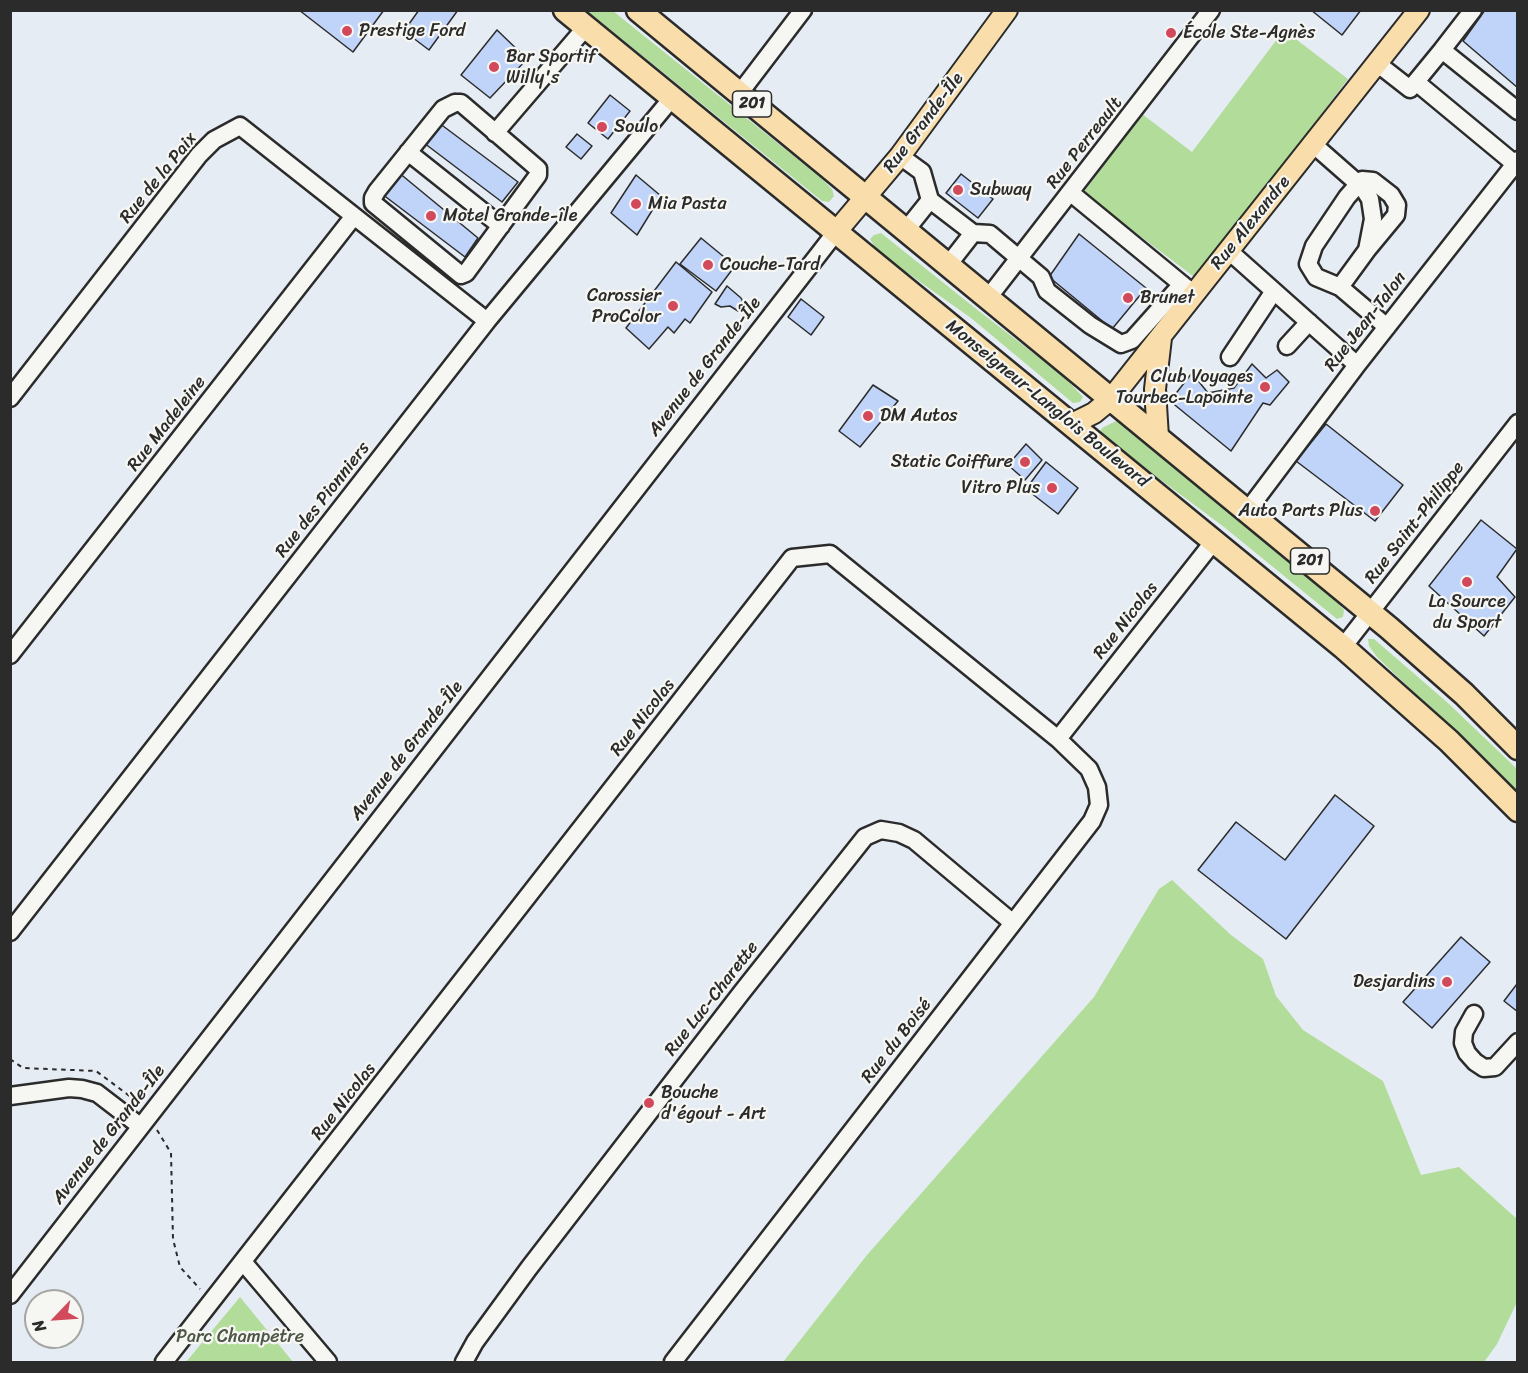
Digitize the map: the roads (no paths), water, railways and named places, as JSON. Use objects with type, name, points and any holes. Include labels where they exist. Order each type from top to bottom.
[{"type":"highway","name":"Monseigneur-Langlois Boulevard","points":[[565,10],[1343,647],[1449,741],[1518,810]]},
{"type":"highway","name":"201","points":[[638,10],[1371,612],[1443,674],[1518,748]]},
{"type":"main road","name":"Rue Grande-Île","points":[[836,232],[900,156],[1007,10]]},
{"type":"main road","name":"Rue Alexandre","points":[[1072,424],[1094,413],[1111,399],[1162,338],[1188,289],[1229,251],[1419,10]]},
{"type":"main road","points":[[1158,437],[1155,389],[1162,338]]},
{"type":"street","points":[[739,94],[803,10]]},
{"type":"street","name":"Rue Perreault","points":[[988,298],[1211,10]]},
{"type":"street","points":[[1378,64],[1410,89],[1473,10]]},
{"type":"street","points":[[495,133],[586,27]]},
{"type":"street","points":[[1442,50],[1518,111]]},
{"type":"street","points":[[1416,82],[1516,162]]},
{"type":"street","name":"Rue des Pionniers","points":[[10,932],[487,321],[672,98]]},
{"type":"street","points":[[455,103],[461,103],[495,133],[538,169],[538,175],[466,273],[461,275],[373,203],[373,198],[443,109],[455,103]]},
{"type":"street","name":"Rue de la Paix","points":[[10,398],[199,155],[214,140],[240,126],[487,321]]},
{"type":"street","points":[[1314,145],[1358,183],[1370,199],[1373,219],[1367,250]]},
{"type":"street","points":[[408,152],[501,226]]},
{"type":"street","points":[[900,156],[922,172],[930,200],[973,233],[990,234],[1041,277],[1047,291],[1090,325],[1121,344],[1132,340],[1188,289],[1071,193]]},
{"type":"street","name":"Rue Jean-Talon","points":[[1248,510],[1357,365],[1516,162]]},
{"type":"street","points":[[1340,287],[1396,215],[1397,205],[1391,195],[1373,181],[1362,180],[1358,183],[1314,246],[1308,264],[1316,278],[1340,287],[1387,327]]},
{"type":"street","points":[[906,230],[930,200]]},
{"type":"street","name":"Rue Madeleine","points":[[10,655],[354,216]]},
{"type":"street","name":"Avenue de Grande-Île","points":[[10,1294],[836,232]]},
{"type":"street","points":[[948,265],[973,233]]},
{"type":"street","points":[[1229,251],[1357,365]]},
{"type":"street","points":[[1230,357],[1274,291]]},
{"type":"street","points":[[1287,346],[1309,322]]},
{"type":"street","name":"Rue Saint-Philippe","points":[[1343,647],[1518,423]]},
{"type":"street","name":"Rue Nicolas","points":[[164,1362],[244,1263],[792,558],[830,554],[1058,739],[1214,541]]},
{"type":"street","name":"Rue du Boisé","points":[[673,1362],[1092,821],[1099,805],[1097,787],[1089,769],[1058,739]]},
{"type":"street","name":"Rue Luc-Charette","points":[[464,1362],[475,1342],[529,1268],[865,837],[880,830],[899,833],[914,840],[1013,922]]},
{"type":"street","points":[[1474,1014],[1464,1032],[1463,1043],[1467,1053],[1484,1068],[1495,1067],[1518,1042]]},
{"type":"street","points":[[10,1096],[69,1088],[82,1089],[97,1093],[144,1121]]},
{"type":"street","points":[[244,1263],[328,1362]]},
{"type":"place","name":"Prestige Ford","points":[[347,31]]},
{"type":"place","name":"École Ste-Agnès","points":[[1171,33]]},
{"type":"place","name":"Bar Sportif Willy's","points":[[494,67]]},
{"type":"place","name":"Soulo","points":[[602,127]]},
{"type":"place","name":"Subway","points":[[958,190]]},
{"type":"place","name":"Mia Pasta","points":[[636,204]]},
{"type":"place","name":"Motel Grande-île","points":[[431,216]]},
{"type":"place","name":"Couche-Tard","points":[[708,265]]},
{"type":"place","name":"Brunet","points":[[1128,298]]},
{"type":"place","name":"Carossier ProColor","points":[[673,306]]},
{"type":"place","name":"Club Voyages Tourbec-Lapointe","points":[[1265,387]]},
{"type":"place","name":"DM Autos","points":[[868,416]]},
{"type":"place","name":"Static Coiffure","points":[[1025,462]]},
{"type":"place","name":"Vitro Plus","points":[[1052,488]]},
{"type":"place","name":"Auto Parts Plus","points":[[1375,511]]},
{"type":"place","name":"La Source du Sport","points":[[1467,582]]},
{"type":"place","name":"Desjardins","points":[[1447,982]]},
{"type":"place","name":"Bouche d'égout - Art","points":[[649,1103]]},
{"type":"park label","name":"Parc Champêtre","points":[[240,1337]]}]
